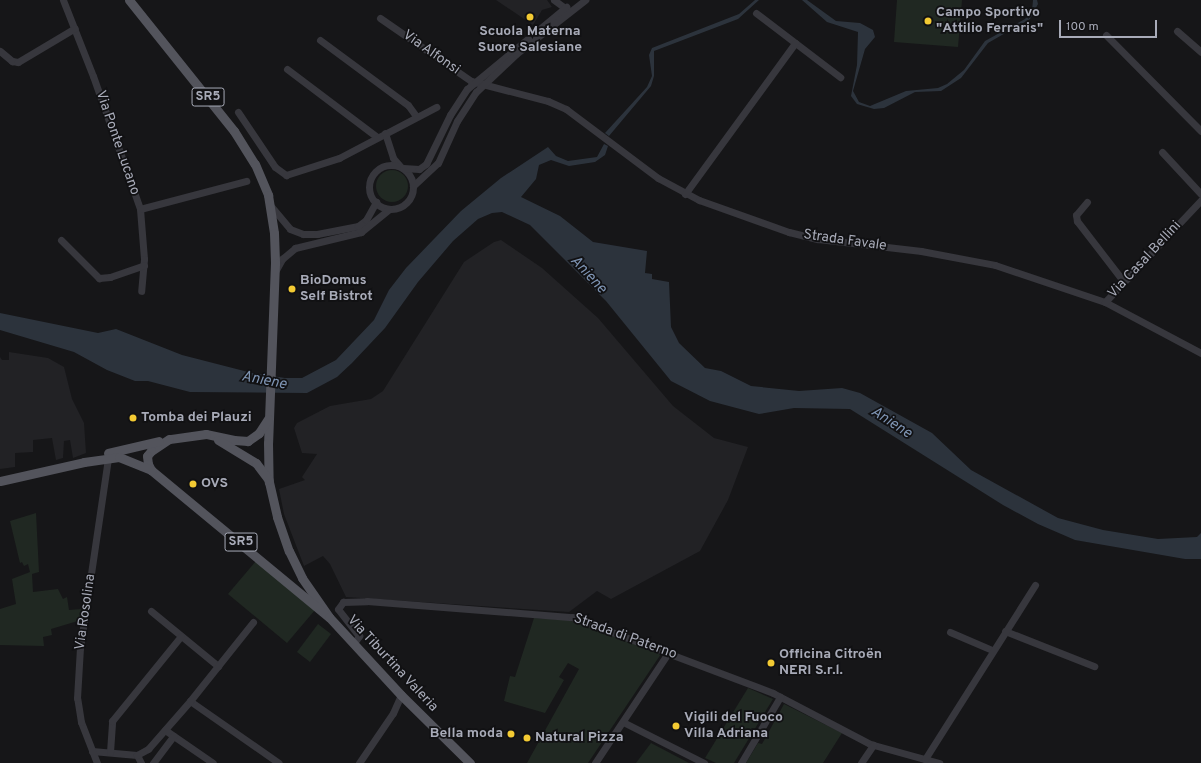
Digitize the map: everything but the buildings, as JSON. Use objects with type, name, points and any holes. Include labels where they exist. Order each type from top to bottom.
[{"type":"main road","name":"Via Tiburtina Valeria","points":[[129,0],[241,141],[259,171],[270,205],[274,236],[275,272],[268,443],[270,482],[282,532],[302,578],[329,617]]},
{"type":"main road","name":"Via Tiburtina Valeria","points":[[254,438],[262,429],[269,415]]},
{"type":"main road","points":[[0,480],[84,462],[113,452],[169,439],[206,434],[240,441],[254,438]]},
{"type":"main road","points":[[206,434],[256,463],[265,473],[270,482]]},
{"type":"main road","points":[[151,470],[148,455],[155,447],[169,439]]},
{"type":"main road","name":"Via Tiburtina Valeria","points":[[84,462],[108,458],[126,458],[151,470],[291,584],[329,617],[401,695],[470,763]]},
{"type":"main road","points":[[291,584],[302,578]]},
{"type":"street","name":"Via Ponte Lucano","points":[[63,0],[75,28],[140,208],[144,265],[141,291]]},
{"type":"street","points":[[554,0],[565,8]]},
{"type":"street","points":[[385,165],[419,169],[429,161],[456,104],[474,82],[576,0]]},
{"type":"street","points":[[275,272],[282,258],[295,248],[361,232],[389,209],[397,208],[408,200],[413,186],[438,163],[462,113],[483,85],[516,54],[585,0]]},
{"type":"street","points":[[756,13],[840,77]]},
{"type":"street","name":"Via Alfonsi","points":[[380,18],[474,82],[483,85]]},
{"type":"street","points":[[0,51],[12,61],[18,62],[75,28]]},
{"type":"street","points":[[1177,31],[1199,48]]},
{"type":"street","points":[[1106,35],[1201,131]]},
{"type":"street","points":[[320,40],[408,105],[416,116]]},
{"type":"street","points":[[685,194],[795,43]]},
{"type":"street","points":[[287,69],[377,137]]},
{"type":"street","name":"Strada Favale","points":[[483,85],[505,88],[563,107],[652,174],[685,194],[789,232],[830,241],[921,251],[979,261],[1105,302],[1201,353]]},
{"type":"street","points":[[238,112],[275,167],[286,175],[339,158],[416,116],[436,107]]},
{"type":"street","points":[[385,133],[392,155],[410,176],[413,186]]},
{"type":"street","points":[[1162,152],[1201,194]]},
{"type":"street","points":[[389,209],[376,202],[371,196],[369,183],[374,172],[385,165],[392,155]]},
{"type":"street","points":[[140,208],[246,181]]},
{"type":"street","name":"Via Casal Bellini","points":[[1105,302],[1201,200]]},
{"type":"street","points":[[270,205],[290,229],[303,234],[317,234],[358,226],[366,220],[376,202]]},
{"type":"street","points":[[1086,202],[1076,215],[1077,221],[1124,282]]},
{"type":"street","points":[[61,240],[99,278],[110,277],[144,265]]},
{"type":"street","points":[[254,438],[262,438],[268,443]]},
{"type":"street","name":"Via Rosolina","points":[[97,763],[78,710],[79,659],[108,458]]},
{"type":"street","points":[[926,759],[992,650],[1035,585]]},
{"type":"street","name":"Strada di Paterno","points":[[354,643],[359,636],[340,614],[338,607],[344,602],[367,601],[572,617],[668,652],[780,697],[873,745],[939,763]]},
{"type":"street","points":[[151,611],[218,666]]},
{"type":"street","points":[[140,754],[165,730],[190,701],[253,622]]},
{"type":"street","points":[[1005,631],[1094,666]]},
{"type":"street","points":[[950,632],[992,650]]},
{"type":"street","points":[[110,752],[112,721],[181,636]]},
{"type":"street","points":[[595,763],[668,652]]},
{"type":"street","points":[[359,763],[391,715],[401,695]]},
{"type":"street","points":[[741,763],[780,697]]},
{"type":"street","points":[[190,701],[278,763]]},
{"type":"street","points":[[623,722],[704,763]]},
{"type":"street","points":[[165,730],[213,763]]},
{"type":"street","points":[[92,751],[140,754],[153,763],[173,736]]},
{"type":"street","points":[[861,763],[873,745]]},
{"type":"street","points":[[140,754],[142,763]]},
{"type":"shaded area","name":"Scuola Materna Suore Salesiane","points":[[496,0],[547,0],[552,7],[542,10],[533,25]]},
{"type":"shaded area","name":"Campo Sportivo \"Attilio Ferraris\"","points":[[897,0],[962,0],[958,47],[894,42]]},
{"type":"shaded area","points":[[389,170],[395,170],[404,174],[408,186],[404,198],[395,202],[389,202],[380,198],[376,189],[376,183],[380,174]]},
{"type":"shaded area","points":[[501,240],[542,268],[598,318],[673,406],[714,438],[748,447],[728,500],[700,551],[611,599],[597,591],[569,612],[346,597],[330,564],[323,556],[304,566],[284,514],[279,489],[305,480],[302,477],[317,454],[302,453],[294,428],[297,423],[330,406],[371,399],[383,391],[464,262],[494,242]]},
{"type":"shaded area","points":[[9,352],[48,358],[64,367],[72,399],[84,423],[86,453],[73,458],[70,440],[64,441],[63,458],[56,460],[52,438],[33,440],[33,452],[15,453],[15,467],[0,469],[0,357],[2,360],[9,360]]},
{"type":"shaded area","points":[[36,513],[39,572],[32,574],[33,592],[58,589],[63,599],[67,597],[69,610],[82,609],[81,620],[51,629],[52,635],[43,637],[44,646],[0,645],[0,609],[16,604],[12,579],[30,572],[28,564],[24,566],[22,562],[20,563],[10,521]]},
{"type":"shaded area","points":[[256,561],[315,610],[287,643],[228,594]]},
{"type":"shaded area","points":[[534,618],[568,620],[661,654],[588,763],[527,763],[579,669],[568,663],[559,677],[564,680],[545,713],[504,701],[510,676],[515,677]]},
{"type":"shaded area","points":[[318,624],[331,634],[310,662],[297,652]]},
{"type":"shaded area","points":[[748,688],[773,699],[734,763],[716,763],[705,758]]},
{"type":"shaded area","points":[[784,704],[842,733],[823,763],[746,763],[758,743],[762,744]]},
{"type":"shaded area","points":[[651,743],[689,763],[636,763]]},
{"type":"water","points":[[755,0],[759,0],[738,19],[654,51],[654,76],[651,86],[609,136],[605,133],[647,87],[652,76],[649,55],[652,48],[739,14]]},
{"type":"water","points":[[802,0],[807,0],[836,21],[860,23],[873,30],[875,37],[865,49],[853,91],[859,102],[870,106],[906,91],[938,88],[947,84],[964,70],[985,41],[1025,19],[1032,11],[1033,0],[1037,0],[1038,4],[1030,19],[988,43],[961,78],[941,91],[915,92],[884,108],[874,109],[857,104],[851,96],[857,65],[858,32],[827,22]]},
{"type":"water","name":"Aniene","points":[[604,144],[608,146],[605,155],[595,162],[569,166],[551,160],[539,165],[536,179],[521,197],[560,216],[593,242],[647,251],[645,273],[652,274],[652,279],[669,282],[671,327],[679,343],[705,368],[721,371],[751,386],[799,391],[842,388],[860,393],[932,433],[971,470],[1058,518],[1103,530],[1158,539],[1197,537],[1201,533],[1201,559],[1185,559],[1075,540],[1038,524],[1003,505],[850,409],[794,408],[759,414],[710,401],[671,381],[606,301],[530,225],[502,212],[492,213],[478,219],[453,241],[418,282],[385,328],[352,363],[337,377],[307,393],[190,392],[148,381],[135,381],[107,370],[74,352],[0,330],[0,313],[98,333],[116,329],[182,355],[252,373],[285,378],[302,378],[336,360],[374,320],[389,290],[406,268],[461,211],[501,178],[548,147],[556,156],[568,161],[597,157]]},
{"type":"place","name":"Scuola Materna Suore Salesiane","points":[[530,17]]},
{"type":"place","name":"Campo Sportivo \"Attilio Ferraris\"","points":[[928,21]]},
{"type":"place","name":"BioDomus Self Bistrot","points":[[292,289]]},
{"type":"place","name":"Tomba dei Plauzi","points":[[133,418]]},
{"type":"place","name":"OVS","points":[[193,484]]},
{"type":"place","name":"Officina Citroën NERI S.r.l.","points":[[771,663]]},
{"type":"place","name":"Vigili del Fuoco Villa Adriana","points":[[676,726]]},
{"type":"place","name":"Bella moda","points":[[511,734]]},
{"type":"place","name":"Natural Pizza","points":[[527,738]]}]
